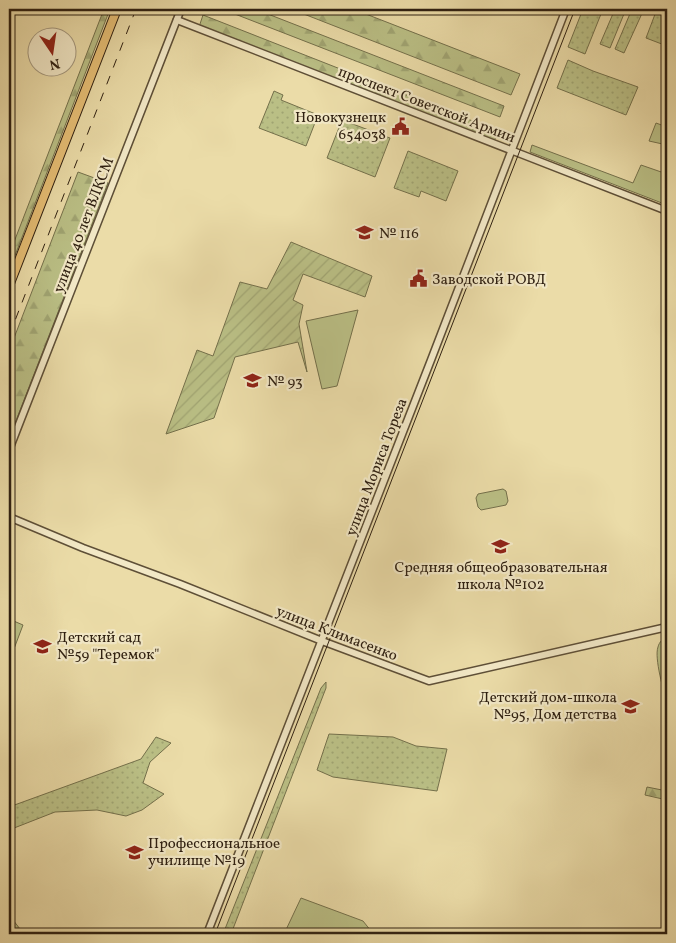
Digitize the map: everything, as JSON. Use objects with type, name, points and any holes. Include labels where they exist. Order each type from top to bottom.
[{"type":"main road","points":[[9,286],[117,9]]},
{"type":"street","name":"улица 40 лет ВЛКСМ","points":[[9,450],[181,9]]},
{"type":"street","name":"улица Мориса Тореза","points":[[207,934],[566,9]]},
{"type":"street","name":"проспект Советской Армии","points":[[177,20],[667,211]]},
{"type":"street","name":"улица Климасенко","points":[[9,517],[83,548],[189,587],[429,682],[667,628]]},
{"type":"green space","points":[[104,9],[110,9],[9,271],[9,255]]},
{"type":"green space","points":[[222,9],[255,9],[504,106],[500,117]]},
{"type":"green space","points":[[291,9],[353,9],[520,74],[511,95]]},
{"type":"green space","points":[[583,9],[603,9],[585,54],[568,47]]},
{"type":"green space","points":[[615,9],[626,9],[610,48],[600,44]]},
{"type":"green space","points":[[632,9],[644,9],[624,53],[615,49]]},
{"type":"green space","points":[[657,9],[667,9],[667,46],[646,38]]},
{"type":"green space","points":[[203,15],[498,131],[494,142],[199,27]]},
{"type":"green space","points":[[568,60],[638,87],[626,115],[557,88]]},
{"type":"green space","points":[[274,91],[283,95],[281,100],[318,115],[306,146],[259,128]]},
{"type":"green space","points":[[342,120],[390,138],[375,177],[327,158]]},
{"type":"green space","points":[[656,123],[667,127],[667,145],[649,141]]},
{"type":"green space","points":[[532,145],[633,183],[641,165],[667,174],[667,205],[530,152]]},
{"type":"green space","points":[[408,151],[458,171],[446,201],[421,191],[419,197],[394,188]]},
{"type":"green space","points":[[78,172],[108,183],[9,439],[9,351]]},
{"type":"green space","points":[[291,242],[372,276],[365,297],[303,274],[293,300],[303,305],[299,324],[307,372],[298,342],[235,357],[214,418],[166,434],[197,350],[213,356],[240,282],[267,289]]},
{"type":"green space","points":[[358,310],[337,386],[322,389],[306,321]]},
{"type":"green space","points":[[503,489],[506,491],[508,501],[506,505],[481,510],[478,507],[476,498],[478,494]]},
{"type":"green space","points":[[9,619],[23,625],[9,662]]},
{"type":"green space","points":[[667,634],[667,704],[657,652],[659,643]]},
{"type":"green space","points":[[326,682],[326,688],[231,934],[223,934],[321,688]]},
{"type":"green space","points":[[329,734],[393,737],[416,746],[447,749],[437,791],[333,777],[317,770]]},
{"type":"green space","points":[[156,737],[171,743],[150,762],[143,783],[164,794],[142,810],[126,816],[97,810],[55,812],[9,830],[9,807],[141,759]]},
{"type":"green space","points":[[647,787],[667,791],[667,800],[645,795]]},
{"type":"green space","points":[[9,886],[13,920],[24,934],[9,934]]},
{"type":"green space","points":[[301,898],[363,921],[372,934],[284,934]]},
{"type":"tram line","points":[[215,934],[575,9]]},
{"type":"railway","points":[[9,336],[136,9]]},
{"type":"place","name":"Новокузнецк 654038","points":[[400,126]]},
{"type":"place","name":"№ 116","points":[[365,233]]},
{"type":"place","name":"Заводской РОВД","points":[[418,279]]},
{"type":"place","name":"№ 93","points":[[253,381]]},
{"type":"place","name":"Средняя общеобразовательная школа №102","points":[[501,546]]},
{"type":"place","name":"Детский сад №59 \"Теремок\"","points":[[43,646]]},
{"type":"place","name":"Детский дом-школа №95, Дом детства","points":[[631,706]]},
{"type":"place","name":"Профессиональное училище №19","points":[[134,852]]}]
